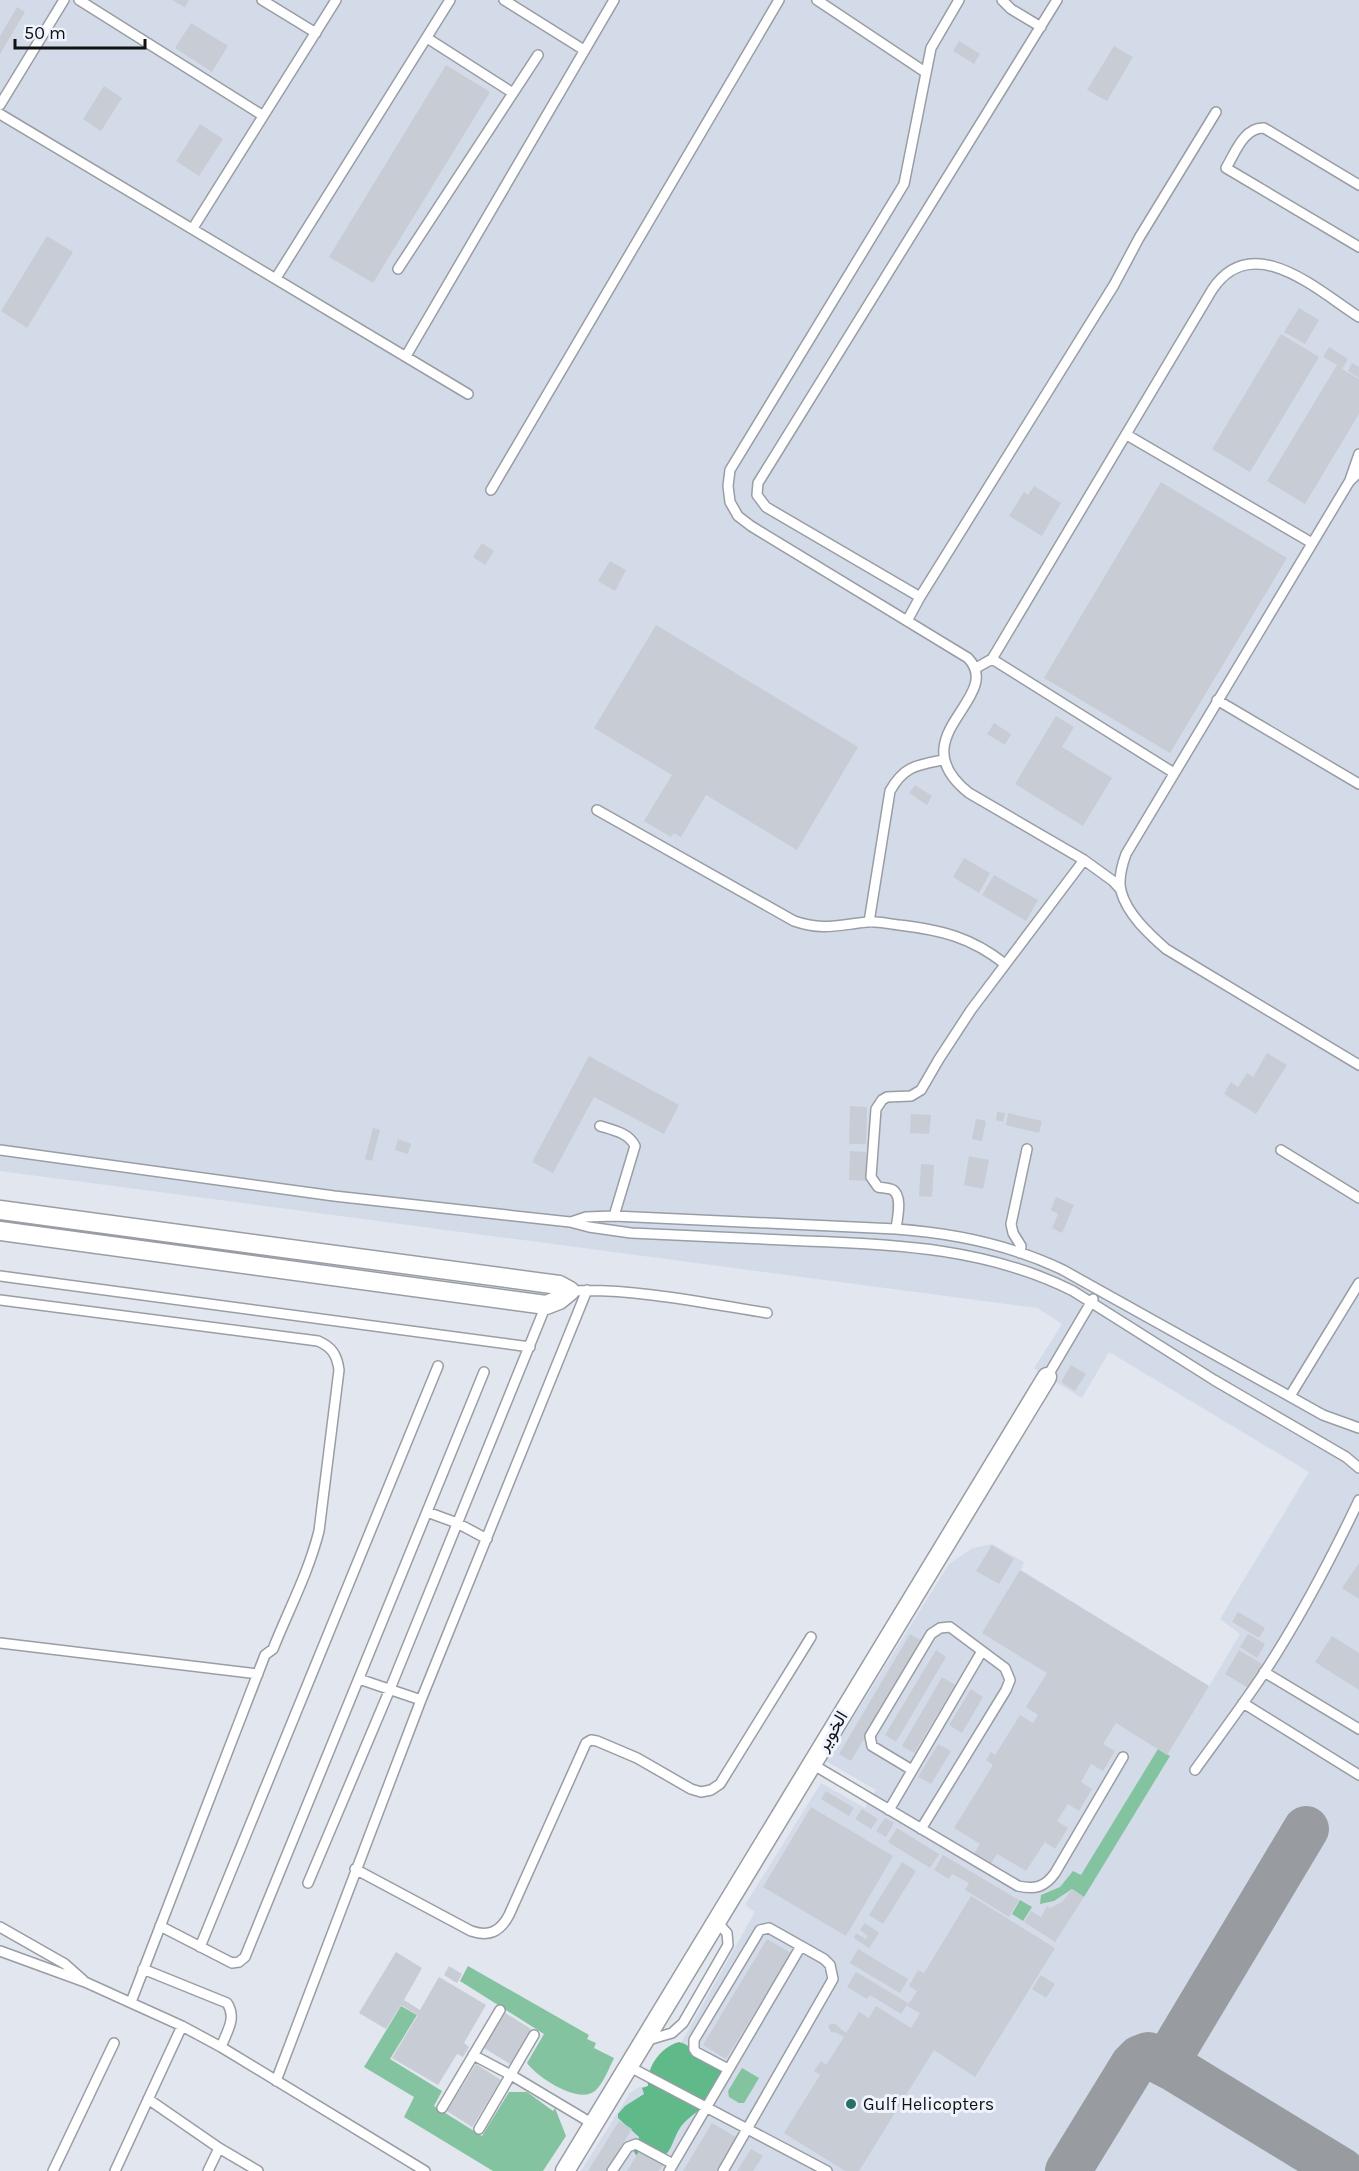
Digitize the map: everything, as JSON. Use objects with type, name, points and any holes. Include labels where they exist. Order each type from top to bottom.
[{"type":"street","points":[[0,1210],[560,1285],[579,1291]]},
{"type":"street","points":[[0,1231],[546,1305],[579,1291]]},
{"type":"street","name":"الخوير","points":[[566,2171],[1047,1377]]},
{"type":"lane","points":[[0,105],[64,0]]},
{"type":"lane","points":[[79,0],[262,115]]},
{"type":"lane","points":[[262,0],[316,33]]},
{"type":"lane","points":[[193,228],[336,0]]},
{"type":"lane","points":[[276,278],[450,0]]},
{"type":"lane","points":[[504,0],[584,50]]},
{"type":"lane","points":[[406,356],[614,0]]},
{"type":"lane","points":[[491,490],[779,0]]},
{"type":"lane","points":[[816,0],[925,72]]},
{"type":"lane","points":[[959,0],[931,48],[904,184],[774,400],[737,456],[730,470],[728,486],[730,502],[738,516],[751,526],[963,654],[976,668],[976,683],[949,731],[943,760],[953,778],[969,793],[1084,861],[1113,881],[1121,890],[1142,927],[1166,949],[1359,1065]]},
{"type":"lane","points":[[1002,0],[1011,9],[1041,27]]},
{"type":"lane","points":[[920,597],[766,507],[757,495],[758,483],[1057,0]]},
{"type":"lane","points":[[426,38],[513,93]]},
{"type":"lane","points":[[398,269],[538,55]]},
{"type":"lane","points":[[907,621],[1114,285],[1139,238],[1216,112]]},
{"type":"lane","points":[[0,114],[468,394]]},
{"type":"lane","points":[[1359,185],[1264,128],[1258,128],[1247,134],[1226,168],[1359,247]]},
{"type":"lane","points":[[976,668],[992,659],[1218,280],[1235,267],[1245,264],[1259,262],[1273,265],[1297,276],[1359,317]]},
{"type":"lane","points":[[1127,435],[1312,543]]},
{"type":"lane","points":[[1121,890],[1121,868],[1126,854],[1349,482],[1359,454]]},
{"type":"lane","points":[[1349,482],[1359,472]]},
{"type":"lane","points":[[992,659],[1174,773]]},
{"type":"lane","points":[[1217,700],[1359,784]]},
{"type":"lane","points":[[869,922],[890,791],[900,776],[916,765],[943,760]]},
{"type":"lane","points":[[597,810],[794,921],[807,926],[832,928],[869,922],[945,932],[979,945],[1005,964]]},
{"type":"lane","points":[[896,1229],[898,1198],[890,1189],[878,1187],[871,1177],[878,1104],[887,1097],[911,1096],[921,1090],[954,1034],[1084,861]]},
{"type":"lane","points":[[600,1126],[626,1135],[632,1139],[635,1146],[614,1216]]},
{"type":"lane","points":[[1020,1253],[1021,1246],[1013,1233],[1011,1224],[1027,1149]]},
{"type":"lane","points":[[0,1150],[333,1196],[570,1222],[631,1233],[895,1244],[963,1254],[1017,1268],[1055,1282],[1091,1302],[1214,1380],[1346,1457],[1359,1468]]},
{"type":"lane","points":[[1281,1150],[1359,1198]]},
{"type":"lane","points":[[570,1222],[586,1217],[614,1216],[928,1231],[976,1240],[1050,1264],[1323,1415],[1359,1428]]},
{"type":"lane","points":[[0,1276],[530,1347]]},
{"type":"lane","points":[[1290,1396],[1359,1283]]},
{"type":"lane","name":"الخوير","points":[[1047,1377],[1098,1290]]},
{"type":"lane","points":[[276,2081],[355,1869],[487,1539],[579,1291],[669,1299],[767,1314]]},
{"type":"lane","points":[[0,1300],[318,1341],[334,1350],[339,1370],[319,1532],[308,1572],[273,1649],[265,1655],[131,2002]]},
{"type":"lane","points":[[308,1882],[390,1689],[546,1305]]},
{"type":"lane","points":[[200,1947],[438,1366]]},
{"type":"lane","points":[[160,1926],[232,1963],[239,1962],[245,1957],[484,1372]]},
{"type":"lane","points":[[1195,1770],[1264,1672],[1330,1560],[1359,1500]]},
{"type":"lane","points":[[427,1512],[457,1523],[487,1539]]},
{"type":"lane","points":[[912,1770],[872,1746],[871,1733],[935,1631],[945,1627],[955,1629],[1005,1668],[1009,1675],[1009,1685],[921,1830]]},
{"type":"lane","points":[[355,1869],[471,1931],[482,1934],[494,1933],[504,1925],[509,1915],[582,1747],[586,1743],[591,1740],[597,1741],[637,1758],[691,1789],[701,1792],[711,1790],[720,1784],[811,1637]]},
{"type":"lane","points":[[0,1643],[258,1674]]},
{"type":"lane","points":[[889,1810],[982,1651]]},
{"type":"lane","points":[[1264,1672],[1359,1729]]},
{"type":"lane","points":[[359,1679],[421,1700]]},
{"type":"lane","points":[[1243,1703],[1359,1775]]},
{"type":"lane","points":[[812,1764],[1018,1886],[1029,1889],[1049,1882],[1123,1757]]},
{"type":"lane","points":[[0,1927],[65,1964],[85,1982]]},
{"type":"lane","points":[[723,2171],[833,1979],[830,1965],[769,1928],[760,1930],[694,2040],[694,2049],[699,2054],[728,2069]]},
{"type":"lane","points":[[612,2171],[625,2150],[636,2144],[671,2168],[801,1946]]},
{"type":"lane","points":[[0,1951],[85,1982],[182,2026],[221,2047],[425,2171]]},
{"type":"lane","points":[[143,1969],[227,2003],[232,2010],[233,2019],[221,2047]]},
{"type":"lane","points":[[442,2108],[500,2010]]},
{"type":"lane","points":[[115,2171],[182,2026]]},
{"type":"lane","points":[[479,2128],[534,2035]]},
{"type":"lane","points":[[53,2171],[114,2043]]},
{"type":"lane","points":[[473,2055],[593,2124]]},
{"type":"lane","points":[[628,2066],[827,2171]]},
{"type":"lane","points":[[148,2099],[219,2148],[258,2171]]},
{"type":"lane","points":[[208,2171],[219,2148]]},
{"type":"shaded area","points":[[0,0],[1359,0],[1359,2171],[581,2171],[630,2093],[639,2087],[650,2086],[663,2075],[755,1912],[745,1905],[821,1783],[865,1808],[876,1790],[826,1761],[949,1564],[973,1548],[992,1544],[1024,1562],[1021,1570],[1209,1686],[1240,1634],[1220,1619],[1309,1472],[1109,1352],[1082,1398],[1047,1377],[1034,1368],[1062,1324],[1037,1308],[0,1171]]},
{"type":"green space","points":[[1158,1749],[1170,1756],[1084,1897],[1072,1889],[1054,1901],[1040,1904],[1041,1895],[1060,1887],[1073,1871],[1081,1875]]},
{"type":"green space","points":[[1020,1900],[1032,1907],[1023,1921],[1012,1914]]},
{"type":"green space","points":[[468,1966],[589,2035],[587,2039],[596,2043],[594,2048],[614,2058],[596,2090],[589,2094],[570,2092],[549,2082],[532,2069],[527,2063],[544,2034],[460,1981]]},
{"type":"green space","points":[[401,2006],[417,2015],[390,2059],[442,2091],[434,2106],[482,2136],[509,2092],[527,2092],[553,2111],[555,2108],[566,2136],[543,2171],[493,2171],[404,2117],[414,2097],[364,2067]]},
{"type":"green space","points":[[679,2042],[690,2047],[719,2069],[724,2078],[723,2087],[680,2128],[664,2156],[656,2160],[644,2160],[637,2156],[633,2149],[639,2137],[618,2118],[618,2114],[625,2106],[644,2094],[642,2088],[648,2086],[649,2072],[656,2059],[666,2048]]},
{"type":"green space","points":[[742,2068],[759,2078],[744,2103],[739,2103],[729,2097],[728,2091]]},
{"type":"building","points":[[172,0],[189,0],[185,7]]},
{"type":"building","points":[[17,7],[25,12],[0,54],[0,36]]},
{"type":"building","points":[[191,23],[228,46],[212,72],[175,48]]},
{"type":"building","points":[[959,41],[980,54],[974,64],[953,51]]},
{"type":"building","points":[[1114,46],[1133,57],[1107,101],[1087,90]]},
{"type":"building","points":[[446,65],[490,92],[373,283],[329,257]]},
{"type":"building","points":[[104,86],[122,98],[101,131],[83,119]]},
{"type":"building","points":[[200,124],[223,139],[199,176],[176,161]]},
{"type":"building","points":[[47,236],[73,252],[27,328],[1,311]]},
{"type":"building","points":[[1299,308],[1319,320],[1305,344],[1284,332]]},
{"type":"building","points":[[1281,334],[1319,357],[1250,472],[1212,449]]},
{"type":"building","points":[[1329,347],[1348,359],[1342,369],[1359,379],[1359,414],[1305,504],[1267,481],[1337,365],[1323,357]]},
{"type":"building","points":[[1352,363],[1359,367],[1359,378],[1348,371]]},
{"type":"building","points":[[1161,482],[1287,558],[1170,753],[1044,678]]},
{"type":"building","points":[[1034,486],[1061,503],[1042,536],[1009,516],[1024,492],[1028,495]]},
{"type":"building","points":[[482,543],[494,551],[485,565],[473,557]]},
{"type":"building","points":[[610,561],[626,570],[615,591],[598,581]]},
{"type":"building","points":[[656,625],[858,747],[797,850],[706,795],[681,837],[674,833],[671,837],[644,821],[672,775],[594,728]]},
{"type":"building","points":[[1056,716],[1074,727],[1062,747],[1112,778],[1083,826],[1015,784]]},
{"type":"building","points":[[994,723],[1011,734],[1005,745],[987,734]]},
{"type":"building","points":[[915,785],[932,796],[927,805],[909,793]]},
{"type":"building","points":[[964,858],[990,873],[979,893],[953,877]]},
{"type":"building","points":[[994,875],[1038,900],[1026,921],[982,895]]},
{"type":"building","points":[[1267,1053],[1287,1065],[1256,1114],[1224,1094],[1231,1082],[1238,1087],[1247,1073],[1253,1077]]},
{"type":"building","points":[[589,1056],[679,1105],[664,1134],[594,1097],[553,1173],[532,1162]]},
{"type":"building","points":[[850,1106],[867,1107],[866,1144],[849,1144]]},
{"type":"building","points":[[997,1112],[1005,1113],[1003,1122],[996,1120]]},
{"type":"building","points":[[1008,1113],[1042,1121],[1039,1133],[1006,1125]]},
{"type":"building","points":[[911,1114],[931,1115],[929,1134],[910,1133]]},
{"type":"building","points":[[976,1119],[986,1121],[982,1141],[972,1139]]},
{"type":"building","points":[[373,1128],[380,1130],[372,1161],[365,1159]]},
{"type":"building","points":[[398,1139],[411,1144],[408,1154],[395,1150]]},
{"type":"building","points":[[850,1151],[866,1152],[866,1181],[849,1180]]},
{"type":"building","points":[[969,1156],[989,1160],[983,1189],[964,1185]]},
{"type":"building","points":[[921,1164],[934,1165],[932,1197],[919,1196]]},
{"type":"building","points":[[1056,1197],[1074,1205],[1062,1233],[1052,1228],[1058,1214],[1051,1210]]},
{"type":"building","points":[[1071,1365],[1086,1374],[1075,1391],[1061,1382]]},
{"type":"building","points":[[992,1545],[1014,1559],[999,1584],[976,1571]]},
{"type":"building","points":[[1359,1563],[1359,1599],[1342,1588]]},
{"type":"building","points":[[1020,1570],[1209,1686],[1167,1755],[1116,1723],[1103,1744],[1115,1751],[1103,1771],[1091,1764],[1081,1782],[1092,1789],[1079,1811],[1068,1804],[1057,1821],[1068,1828],[1055,1849],[1045,1842],[1026,1871],[997,1854],[990,1865],[973,1855],[980,1844],[954,1828],[993,1765],[986,1760],[991,1752],[995,1755],[1020,1715],[1033,1723],[1038,1715],[1026,1707],[1047,1673],[982,1633]]},
{"type":"building","points":[[1238,1612],[1265,1628],[1259,1638],[1232,1622]]},
{"type":"building","points":[[910,1634],[922,1641],[851,1761],[839,1754]]},
{"type":"building","points":[[1248,1634],[1265,1644],[1257,1658],[1240,1647]]},
{"type":"building","points":[[1332,1636],[1359,1653],[1359,1690],[1315,1662]]},
{"type":"building","points":[[936,1650],[946,1657],[896,1742],[885,1735]]},
{"type":"building","points":[[1239,1650],[1264,1665],[1250,1689],[1225,1674]]},
{"type":"building","points":[[942,1677],[955,1685],[914,1753],[902,1746]]},
{"type":"building","points":[[971,1689],[983,1697],[962,1733],[949,1725]]},
{"type":"building","points":[[938,1744],[951,1751],[931,1784],[918,1777]]},
{"type":"building","points":[[826,1791],[854,1808],[849,1816],[821,1799]]},
{"type":"building","points":[[811,1807],[893,1856],[846,1936],[763,1887]]},
{"type":"building","points":[[862,1809],[878,1819],[871,1829],[855,1819]]},
{"type":"building","points":[[885,1818],[894,1823],[886,1837],[876,1831]]},
{"type":"building","points":[[897,1828],[939,1854],[930,1868],[888,1842]]},
{"type":"building","points":[[943,1855],[1019,1900],[1009,1917],[965,1890],[969,1883],[952,1874],[949,1879],[934,1870]]},
{"type":"building","points":[[902,1862],[916,1871],[883,1924],[869,1915]]},
{"type":"building","points":[[1072,1889],[1084,1897],[1055,1942],[1024,1922],[1031,1911],[1041,1917],[1047,1906],[1050,1908],[1062,1902]]},
{"type":"building","points":[[971,1896],[1055,1948],[975,2077],[934,2050],[859,2171],[845,2171],[784,2133],[820,2075],[814,2071],[821,2061],[826,2065],[844,2037],[831,2032],[828,2026],[835,2024],[846,2033],[859,2012],[869,2018],[876,2006],[911,2028],[920,2013],[907,2006],[917,1991],[909,1986],[918,1970],[924,1973]]},
{"type":"building","points":[[865,1923],[879,1933],[869,1948],[854,1938],[856,1933],[866,1939],[868,1936],[860,1930]]},
{"type":"building","points":[[767,1939],[791,1953],[726,2059],[703,2045]]},
{"type":"building","points":[[858,1949],[908,1979],[900,1993],[850,1963]]},
{"type":"building","points":[[396,1952],[422,1968],[404,2000],[420,2010],[439,1977],[486,2005],[464,2043],[469,2047],[463,2057],[457,2054],[438,2085],[392,2058],[418,2015],[401,2005],[386,2029],[359,2013]]},
{"type":"building","points":[[449,1966],[462,1974],[457,1983],[444,1975]]},
{"type":"building","points":[[856,1972],[908,2003],[901,2014],[870,1995],[867,1999],[847,1987]]},
{"type":"building","points":[[1041,1975],[1055,1984],[1046,1998],[1032,1989]]},
{"type":"building","points":[[505,2013],[531,2029],[510,2064],[484,2048]]},
{"type":"building","points":[[476,2064],[501,2080],[472,2127],[447,2111]]},
{"type":"building","points":[[619,2121],[632,2129],[606,2171],[588,2171]]},
{"type":"building","points":[[712,2123],[736,2137],[716,2171],[683,2171]]},
{"type":"building","points":[[751,2149],[763,2156],[753,2171],[737,2171]]},
{"type":"building","points":[[639,2151],[663,2165],[659,2171],[627,2171]]},
{"type":"taxiway","points":[[1175,2069],[1171,2061],[1172,2053],[1306,1829]]},
{"type":"taxiway","points":[[1068,2171],[1133,2065],[1140,2058],[1148,2055],[1175,2069],[1342,2171]]},
{"type":"place","name":"Gulf Helicopters","points":[[851,2104]]}]
